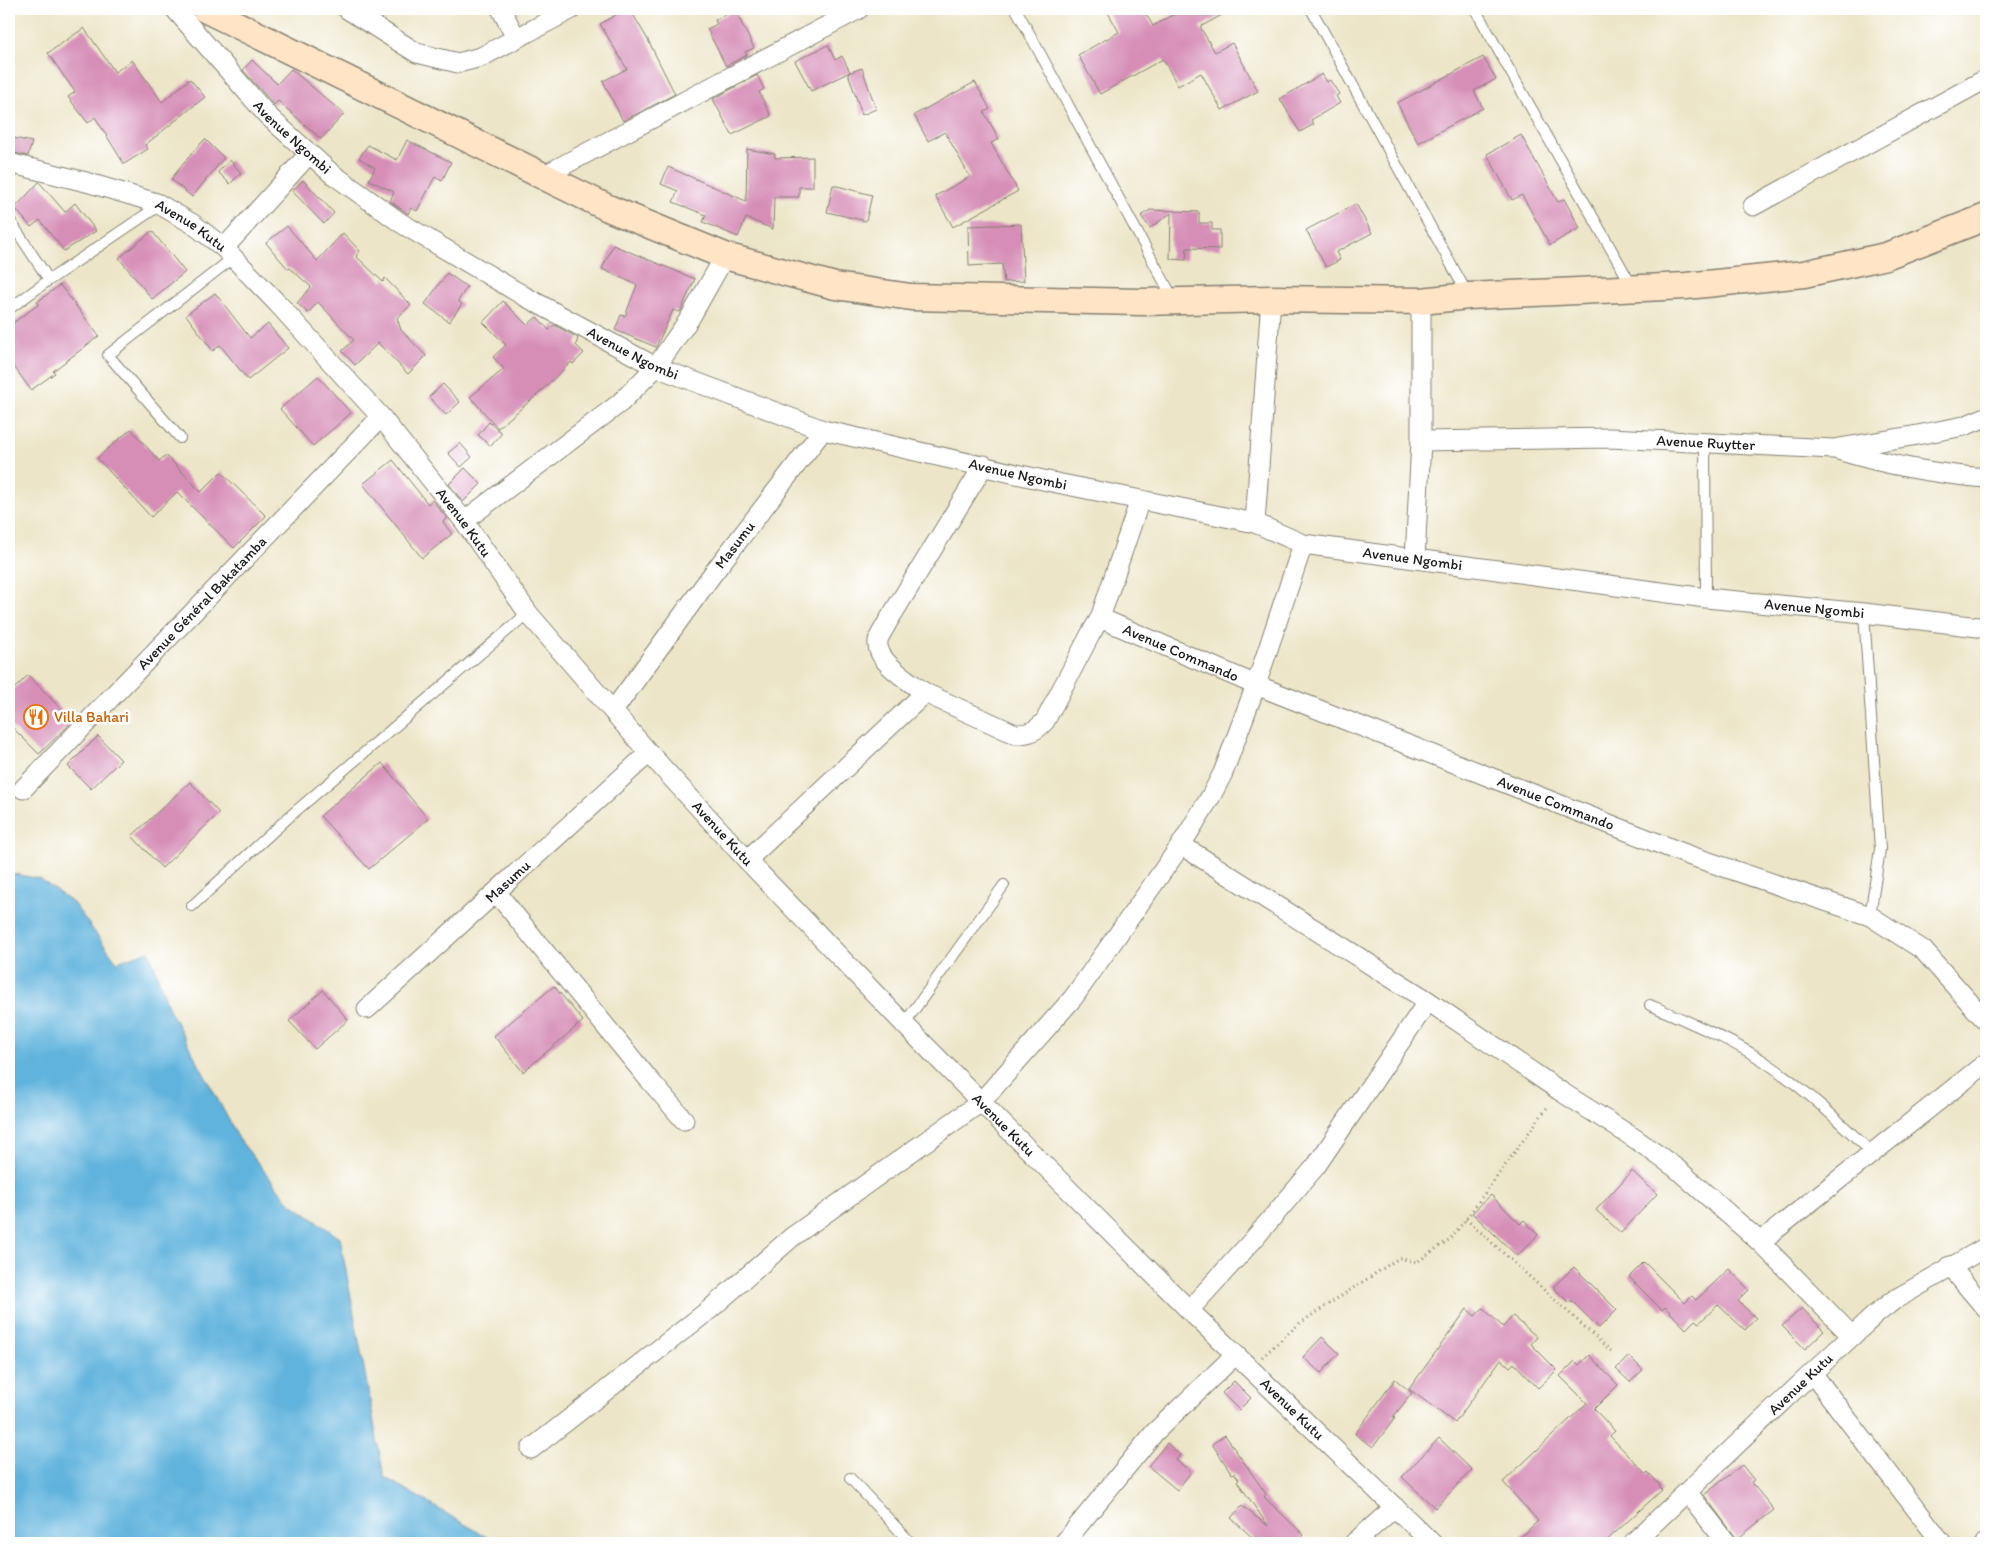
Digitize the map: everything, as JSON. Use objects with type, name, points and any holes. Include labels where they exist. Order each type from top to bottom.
[{"type":"main road","points":[[206,9],[608,208],[725,256],[835,286],[910,296],[996,300],[1175,301],[1271,299],[1421,301],[1468,296],[1686,286],[1804,274],[1886,256],[1986,217]]},
{"type":"street","name":"Avenue Ngombi","points":[[175,9],[268,116],[331,173],[401,223],[524,296],[656,366],[823,430],[1140,500],[1255,523],[1303,544],[1706,598],[1864,613],[1986,628]]},
{"type":"street","points":[[346,9],[417,54],[458,63],[482,57],[572,9]]},
{"type":"street","points":[[501,9],[516,38]]},
{"type":"street","points":[[543,176],[859,9]]},
{"type":"street","points":[[1753,206],[1986,79]]},
{"type":"street","points":[[228,253],[309,154]]},
{"type":"street","name":"Avenue Kutu","points":[[9,163],[86,182],[160,205],[194,224],[228,253],[279,305],[381,417],[464,521],[528,614],[649,753],[747,860],[904,1024],[1189,1310],[1432,1543]]},
{"type":"street","points":[[464,521],[620,403],[656,366],[690,318],[725,256]]},
{"type":"street","points":[[1255,523],[1271,299]]},
{"type":"street","points":[[1415,559],[1421,441],[1421,301]]},
{"type":"street","name":"Avenue Général Bakatamba","points":[[23,789],[381,417]]},
{"type":"street","name":"Avenue Ruytter","points":[[1421,441],[1610,438],[1834,449],[1964,426],[1986,417]]},
{"type":"street","name":"Masumu","points":[[614,711],[714,572],[792,473],[823,430]]},
{"type":"street","points":[[1834,449],[1898,466],[1986,478]]},
{"type":"street","points":[[984,465],[887,623],[878,641],[880,652],[889,666],[925,693],[1015,734],[1028,734],[1037,730],[1044,721],[1100,618],[1140,500]]},
{"type":"street","points":[[531,1449],[709,1310],[792,1237],[981,1102],[1073,998],[1181,845],[1223,773],[1256,685],[1303,544]]},
{"type":"street","name":"Avenue Commando","points":[[1100,618],[1256,685],[1688,855],[1870,916],[1923,950],[1986,1021]]},
{"type":"street","points":[[747,860],[925,693]]},
{"type":"street","name":"Masumu","points":[[367,1008],[649,753]]},
{"type":"street","points":[[1181,845],[1428,1002],[1560,1091],[1634,1138],[1676,1168],[1760,1242],[1852,1336]]},
{"type":"street","points":[[496,892],[684,1120]]},
{"type":"street","points":[[1189,1310],[1253,1240],[1316,1166],[1428,1002]]},
{"type":"street","points":[[1760,1242],[1986,1063]]},
{"type":"street","name":"Avenue Kutu","points":[[1633,1543],[1688,1493],[1812,1373],[1894,1300],[1950,1266],[1986,1247]]},
{"type":"street","points":[[1950,1266],[1986,1309]]},
{"type":"street","points":[[1064,1543],[1154,1433],[1235,1355]]},
{"type":"street","points":[[1812,1373],[1942,1543]]},
{"type":"street","points":[[1688,1493],[1727,1543]]},
{"type":"street","points":[[1354,1543],[1395,1507]]},
{"type":"street","points":[[1409,1521],[1411,1543]]},
{"type":"lane","points":[[1016,9],[1175,301]]},
{"type":"lane","points":[[1311,9],[1468,296]]},
{"type":"lane","points":[[1475,9],[1634,289]]},
{"type":"lane","points":[[9,309],[160,205]]},
{"type":"lane","points":[[9,219],[49,280]]},
{"type":"lane","points":[[180,438],[108,355],[228,253]]},
{"type":"lane","points":[[1705,443],[1706,598]]},
{"type":"lane","points":[[1864,613],[1880,849],[1870,916]]},
{"type":"lane","points":[[192,906],[305,804],[528,614]]},
{"type":"lane","points":[[904,1024],[1004,885]]},
{"type":"lane","points":[[1650,1005],[1722,1037],[1759,1058],[1799,1086],[1873,1154]]},
{"type":"lane","points":[[850,1478],[911,1543]]},
{"type":"path","points":[[1250,1368],[1300,1323],[1399,1258],[1417,1262],[1450,1239],[1560,1091]]},
{"type":"path","points":[[1466,1219],[1611,1351]]},
{"type":"water","points":[[9,873],[40,879],[73,903],[117,962],[149,951],[169,1009],[239,1139],[288,1201],[340,1238],[384,1477],[497,1543],[9,1543]]},
{"type":"building","points":[[626,9],[630,9],[648,40],[675,94],[623,121],[603,81],[627,69],[600,24]]},
{"type":"building","points":[[1106,9],[1143,9],[1153,26],[1183,9],[1233,9],[1200,27],[1215,52],[1232,43],[1258,91],[1222,110],[1201,73],[1178,86],[1163,59],[1100,94],[1078,55],[1119,32]]},
{"type":"building","points":[[735,10],[754,48],[745,52],[747,55],[726,66],[707,29],[717,24],[715,20]]},
{"type":"building","points":[[84,28],[115,72],[132,60],[162,102],[190,79],[205,97],[145,145],[148,149],[124,164],[95,117],[88,123],[68,97],[75,92],[48,53]]},
{"type":"building","points":[[828,45],[835,60],[842,56],[850,72],[811,91],[795,61]]},
{"type":"building","points":[[1483,57],[1496,79],[1474,91],[1483,108],[1418,143],[1397,103]]},
{"type":"building","points":[[252,60],[277,84],[291,69],[344,114],[321,139],[278,101],[274,105],[243,70]]},
{"type":"building","points":[[862,68],[876,109],[862,115],[848,73]]},
{"type":"building","points":[[1322,74],[1327,82],[1330,80],[1339,94],[1336,96],[1340,103],[1311,120],[1314,124],[1300,132],[1280,99]]},
{"type":"building","points":[[757,75],[764,89],[759,92],[771,116],[732,135],[713,99]]},
{"type":"building","points":[[975,82],[990,109],[984,112],[999,139],[991,143],[1018,191],[953,227],[935,196],[970,177],[945,132],[928,141],[914,115]]},
{"type":"building","points":[[1521,135],[1558,202],[1564,199],[1580,228],[1550,245],[1522,195],[1512,200],[1487,154]]},
{"type":"building","points":[[14,138],[32,142],[28,156],[11,152]]},
{"type":"building","points":[[205,139],[224,158],[192,197],[171,179]]},
{"type":"building","points":[[407,140],[451,162],[442,181],[435,177],[417,211],[411,208],[408,214],[390,201],[394,192],[369,180],[375,168],[359,158],[368,145],[397,160]]},
{"type":"building","points":[[747,149],[775,154],[775,158],[813,157],[813,187],[799,187],[799,197],[774,197],[773,229],[746,218],[738,237],[703,222],[706,215],[673,202],[678,191],[661,184],[668,167],[746,201]]},
{"type":"building","points":[[230,160],[241,173],[230,184],[218,172]]},
{"type":"building","points":[[303,180],[334,213],[324,224],[292,191]]},
{"type":"building","points":[[39,182],[65,212],[75,203],[96,231],[64,251],[40,220],[31,227],[15,208]]},
{"type":"building","points":[[833,185],[872,195],[866,221],[827,212]]},
{"type":"building","points":[[1356,204],[1372,233],[1336,252],[1340,260],[1326,267],[1306,230]]},
{"type":"building","points":[[1150,210],[1199,212],[1199,223],[1212,223],[1212,230],[1220,230],[1220,249],[1187,248],[1186,260],[1170,259],[1171,213],[1150,228],[1141,216]]},
{"type":"building","points":[[1021,224],[1024,281],[1004,282],[1002,264],[969,266],[968,226]]},
{"type":"building","points":[[287,226],[317,261],[343,233],[360,251],[356,256],[383,282],[385,278],[411,305],[397,318],[401,330],[426,356],[408,374],[378,343],[355,365],[342,351],[354,340],[318,302],[308,313],[297,303],[311,287],[290,268],[288,269],[266,243]]},
{"type":"building","points":[[152,231],[185,272],[152,299],[119,258]]},
{"type":"building","points":[[613,245],[695,279],[680,312],[673,310],[656,347],[615,330],[621,315],[625,316],[637,285],[602,269]]},
{"type":"building","points":[[447,273],[467,287],[458,301],[462,304],[449,322],[425,304]]},
{"type":"building","points":[[60,285],[99,336],[53,371],[55,373],[31,390],[9,360],[9,326],[39,304],[37,302]]},
{"type":"building","points":[[215,293],[250,338],[268,324],[288,348],[248,380],[220,345],[213,351],[186,315]]},
{"type":"building","points":[[503,301],[527,325],[537,317],[549,330],[554,325],[578,338],[576,345],[584,353],[573,364],[571,362],[536,396],[498,428],[470,397],[504,369],[493,357],[506,345],[483,322]]},
{"type":"building","points":[[318,376],[351,413],[313,446],[280,409]]},
{"type":"building","points":[[443,384],[460,402],[446,415],[429,397]]},
{"type":"building","points":[[489,422],[502,433],[491,446],[478,435]]},
{"type":"building","points":[[131,429],[159,461],[166,455],[201,492],[221,472],[266,516],[234,548],[177,492],[151,517],[97,458]]},
{"type":"building","points":[[460,443],[472,457],[461,467],[448,453]]},
{"type":"building","points":[[393,460],[428,504],[432,500],[447,518],[443,522],[452,534],[422,558],[363,484]]},
{"type":"building","points":[[465,468],[481,484],[463,502],[449,484]]},
{"type":"building","points":[[28,675],[73,721],[39,754],[9,724],[9,694]]},
{"type":"building","points":[[98,736],[121,760],[91,789],[68,766]]},
{"type":"building","points":[[382,763],[428,819],[369,869],[320,816]]},
{"type":"building","points":[[190,782],[219,813],[162,868],[132,836]]},
{"type":"building","points":[[554,986],[583,1021],[523,1072],[494,1036]]},
{"type":"building","points":[[323,990],[348,1020],[315,1049],[289,1021]]},
{"type":"building","points":[[1632,1171],[1657,1194],[1621,1233],[1596,1210]]},
{"type":"building","points":[[1491,1195],[1520,1224],[1524,1220],[1538,1235],[1517,1256],[1472,1213]]},
{"type":"building","points":[[1644,1262],[1685,1303],[1692,1296],[1696,1300],[1729,1269],[1749,1290],[1738,1301],[1756,1318],[1745,1330],[1718,1305],[1699,1323],[1695,1320],[1686,1329],[1665,1307],[1662,1310],[1629,1277]]},
{"type":"building","points":[[1574,1267],[1617,1310],[1599,1328],[1571,1300],[1569,1303],[1553,1287]]},
{"type":"building","points":[[1483,1308],[1503,1327],[1513,1316],[1537,1337],[1531,1344],[1557,1370],[1538,1388],[1514,1363],[1510,1367],[1501,1359],[1455,1423],[1409,1389],[1467,1309],[1475,1316]]},
{"type":"building","points":[[1802,1308],[1824,1331],[1805,1349],[1782,1326]]},
{"type":"building","points":[[1322,1337],[1339,1353],[1321,1373],[1303,1357]]},
{"type":"building","points":[[1589,1355],[1618,1385],[1594,1409],[1615,1431],[1610,1436],[1646,1474],[1648,1472],[1662,1490],[1604,1543],[1514,1543],[1538,1521],[1503,1482],[1587,1403],[1560,1376],[1575,1361],[1579,1365]]},
{"type":"building","points":[[1629,1356],[1643,1370],[1630,1382],[1616,1369]]},
{"type":"building","points":[[1395,1379],[1412,1393],[1373,1447],[1355,1434]]},
{"type":"building","points":[[1234,1381],[1251,1398],[1239,1410],[1222,1393]]},
{"type":"building","points":[[1225,1435],[1266,1494],[1264,1497],[1304,1535],[1296,1543],[1250,1543],[1254,1539],[1231,1518],[1242,1506],[1268,1526],[1237,1481],[1239,1479],[1234,1473],[1232,1474],[1212,1444]]},
{"type":"building","points":[[1439,1438],[1472,1470],[1435,1508],[1402,1477]]},
{"type":"building","points":[[1167,1443],[1180,1455],[1176,1460],[1191,1472],[1177,1490],[1148,1466]]},
{"type":"building","points":[[1742,1465],[1754,1480],[1751,1482],[1774,1510],[1737,1539],[1704,1495]]},
{"type":"place","name":"Villa Bahari","points":[[36,717]]}]
